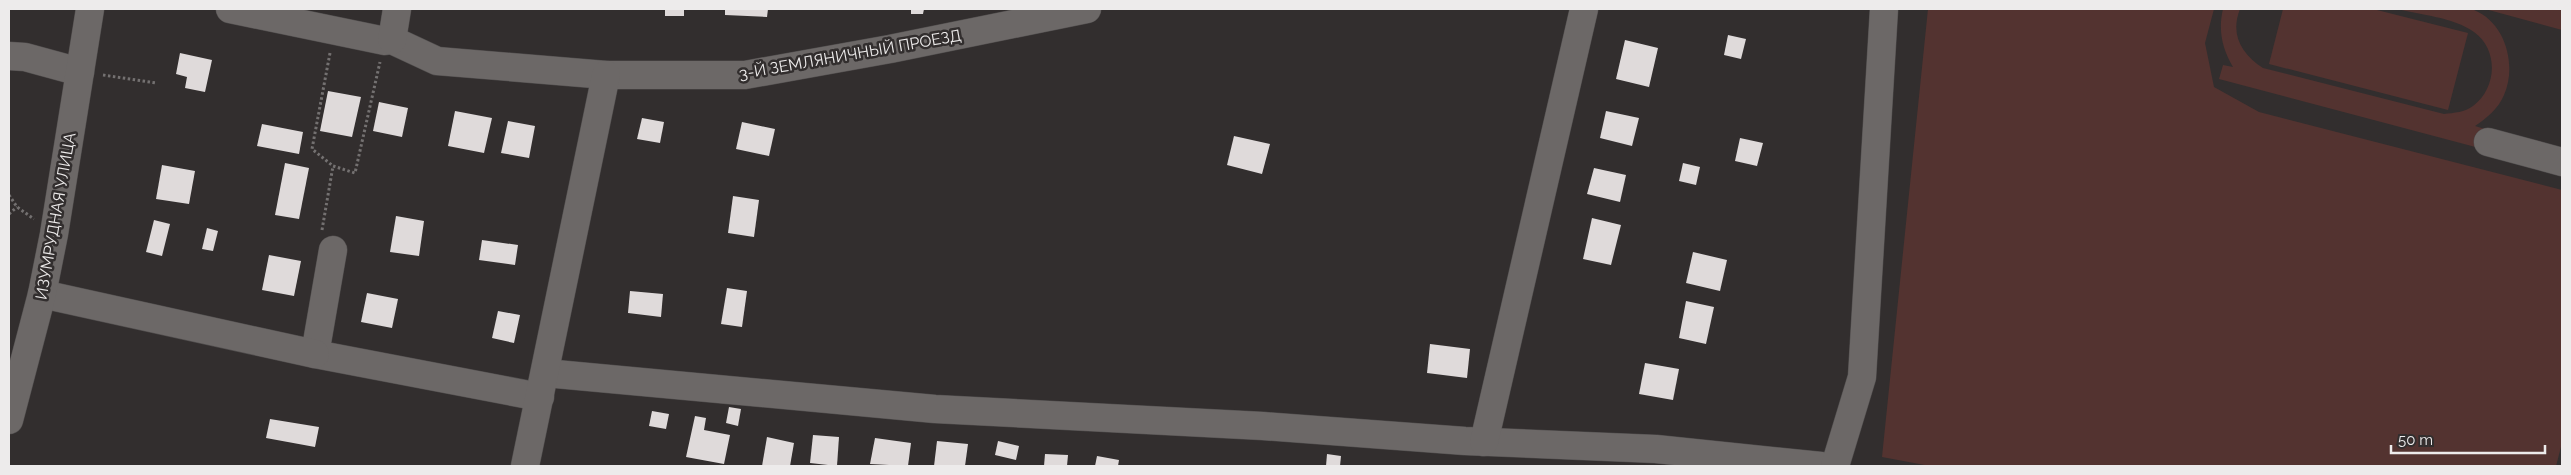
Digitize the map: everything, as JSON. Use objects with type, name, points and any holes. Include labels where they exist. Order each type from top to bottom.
[{"type":"street","name":"ИЗУМРУДНАЯ УЛИЦА","points":[[9,420],[42,294],[54,234],[90,9]]},
{"type":"street","name":"3-Й ЗЕМЛЯНИЧНЫЙ ПРОЕЗД","points":[[230,9],[388,41],[437,61],[606,75],[745,75],[890,49],[1087,9]]},
{"type":"street","points":[[388,41],[397,9]]},
{"type":"street","points":[[1484,442],[1584,9]]},
{"type":"street","points":[[1836,466],[1862,378],[1884,9]]},
{"type":"street","points":[[9,56],[25,57],[80,72]]},
{"type":"street","points":[[525,466],[606,75]]},
{"type":"street","points":[[2488,142],[2562,162]]},
{"type":"street","points":[[315,354],[334,250]]},
{"type":"street","points":[[42,294],[315,354],[542,385],[1234,424],[1484,442],[1656,449],[1821,466]]},
{"type":"path","points":[[335,31],[312,149],[334,166],[355,173],[388,41]]},
{"type":"path","points":[[80,72],[156,83]]},
{"type":"path","points":[[334,166],[321,238],[334,250]]},
{"type":"path","points":[[9,194],[17,206],[54,234]]},
{"type":"path","points":[[9,214],[17,206]]},
{"type":"shaded area","points":[[2448,7],[2474,10],[2485,16],[2494,25],[2506,46],[2509,59],[2508,84],[2502,100],[2492,113],[2475,126],[2488,130],[2483,149],[2219,79],[2223,65],[2233,67],[2222,39],[2223,9],[2240,9],[2236,27],[2240,43],[2243,50],[2263,68],[2444,114],[2466,110],[2481,98],[2487,89],[2492,69],[2488,49],[2474,32],[2466,27],[2437,17],[2397,9]]},
{"type":"shaded area","points":[[1928,9],[2214,9],[2205,43],[2214,87],[2259,112],[2562,190],[2562,443],[2556,466],[1930,466],[1882,457]]},
{"type":"shaded area","points":[[2283,9],[2373,9],[2468,33],[2448,110],[2269,64]]},
{"type":"shaded area","points":[[2485,9],[2562,9],[2562,30]]},
{"type":"building","points":[[665,9],[684,9],[684,16],[665,16]]},
{"type":"building","points":[[725,9],[768,9],[767,17],[725,15]]},
{"type":"building","points":[[911,9],[924,9],[923,14],[911,14]]},
{"type":"building","points":[[1728,35],[1746,39],[1741,59],[1724,55]]},
{"type":"building","points":[[1625,40],[1658,48],[1649,87],[1616,79]]},
{"type":"building","points":[[180,53],[212,60],[205,92],[185,88],[187,77],[176,74]]},
{"type":"building","points":[[328,91],[361,97],[352,137],[320,131]]},
{"type":"building","points":[[379,102],[408,108],[402,137],[373,131]]},
{"type":"building","points":[[455,111],[492,118],[484,153],[448,146]]},
{"type":"building","points":[[1606,111],[1639,118],[1632,146],[1600,138]]},
{"type":"building","points":[[642,118],[664,122],[660,143],[637,139]]},
{"type":"building","points":[[508,121],[535,126],[529,158],[501,153]]},
{"type":"building","points":[[742,122],[775,129],[769,156],[736,149]]},
{"type":"building","points":[[262,124],[303,132],[299,154],[257,146]]},
{"type":"building","points":[[1234,136],[1270,144],[1262,174],[1227,165]]},
{"type":"building","points":[[1740,138],[1763,143],[1757,166],[1735,161]]},
{"type":"building","points":[[285,163],[309,168],[299,219],[275,215]]},
{"type":"building","points":[[1683,163],[1700,167],[1696,185],[1679,181]]},
{"type":"building","points":[[162,165],[195,171],[189,204],[156,199]]},
{"type":"building","points":[[1594,168],[1626,175],[1620,202],[1587,194]]},
{"type":"building","points":[[733,196],[759,200],[754,237],[728,233]]},
{"type":"building","points":[[396,216],[424,221],[419,256],[390,252]]},
{"type":"building","points":[[1592,218],[1621,225],[1611,265],[1583,259]]},
{"type":"building","points":[[154,220],[170,224],[162,256],[146,252]]},
{"type":"building","points":[[207,228],[218,231],[213,251],[202,249]]},
{"type":"building","points":[[482,240],[518,245],[515,265],[479,260]]},
{"type":"building","points":[[1693,252],[1727,260],[1720,291],[1686,283]]},
{"type":"building","points":[[269,255],[301,261],[294,296],[262,290]]},
{"type":"building","points":[[727,288],[747,291],[742,327],[721,324]]},
{"type":"building","points":[[630,291],[663,294],[661,317],[628,313]]},
{"type":"building","points":[[367,293],[398,299],[392,328],[361,322]]},
{"type":"building","points":[[1686,301],[1714,307],[1706,344],[1679,338]]},
{"type":"building","points":[[498,311],[520,315],[514,343],[492,338]]},
{"type":"building","points":[[1430,344],[1470,349],[1467,378],[1427,373]]},
{"type":"building","points":[[1645,363],[1679,369],[1673,400],[1639,394]]},
{"type":"building","points":[[729,407],[741,409],[738,426],[726,423]]},
{"type":"building","points":[[652,411],[669,414],[666,429],[649,426]]},
{"type":"building","points":[[695,416],[706,418],[704,430],[730,435],[724,464],[686,457]]},
{"type":"building","points":[[270,419],[319,427],[315,447],[266,438]]},
{"type":"building","points":[[813,435],[839,437],[837,466],[810,463]]},
{"type":"building","points":[[767,437],[794,443],[790,466],[762,466]]},
{"type":"building","points":[[875,438],[911,443],[908,466],[870,464]]},
{"type":"building","points":[[937,441],[968,444],[965,466],[934,466]]},
{"type":"building","points":[[998,441],[1019,446],[1016,460],[995,455]]},
{"type":"building","points":[[1045,454],[1068,455],[1067,466],[1044,466]]},
{"type":"building","points":[[1327,454],[1341,456],[1340,466],[1326,466]]},
{"type":"building","points":[[1097,456],[1119,460],[1118,466],[1095,466]]}]
